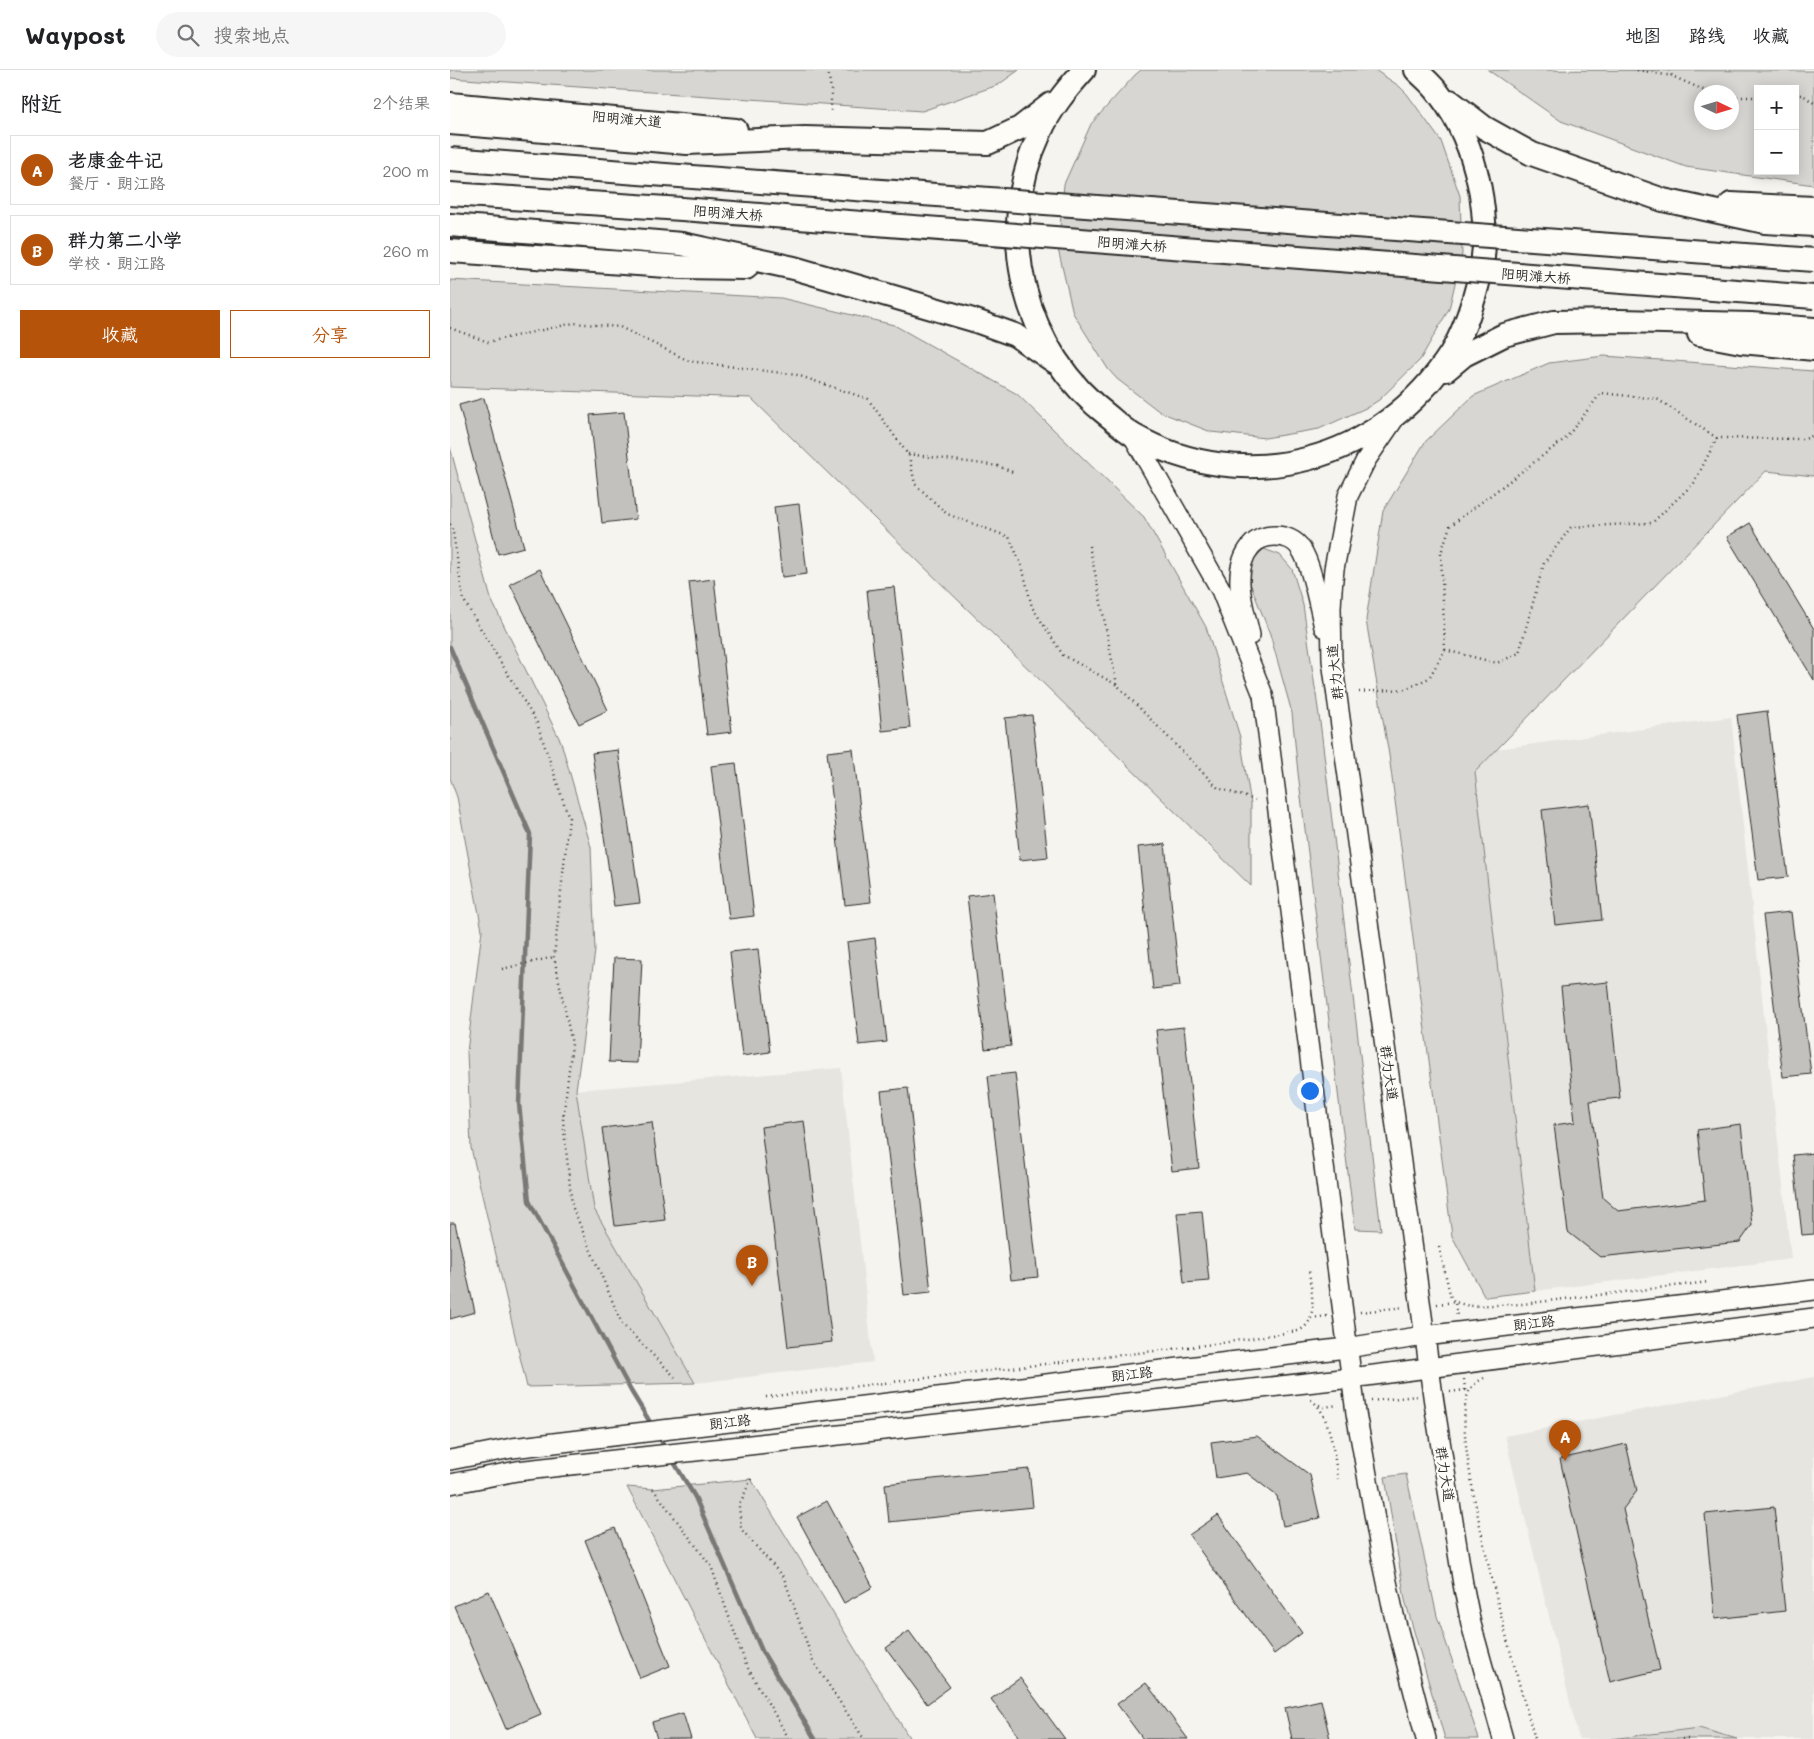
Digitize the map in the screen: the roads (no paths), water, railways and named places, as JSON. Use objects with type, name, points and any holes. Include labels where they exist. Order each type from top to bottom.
[{"type":"highway","points":[[450,123],[687,143],[804,138],[988,143],[1020,128],[1060,97],[1084,70]]},
{"type":"highway","points":[[1416,70],[1439,93],[1484,128],[1532,154],[1663,200],[1765,222],[1814,225]]},
{"type":"highway","points":[[1429,383],[1452,351],[1469,316],[1480,278],[1484,240],[1482,201],[1474,163],[1460,126],[1439,93]]},
{"type":"highway","points":[[1060,97],[1040,132],[1026,170],[1018,218],[1018,250],[1025,290],[1038,329],[1058,364],[1091,403],[1132,434],[1168,451],[1207,462],[1247,466],[1279,464],[1326,454],[1363,438],[1396,416],[1429,383],[1464,355],[1504,335],[1554,322],[1620,321],[1751,324],[1814,329]]},
{"type":"highway","name":"阳明滩大道","points":[[450,104],[688,124],[804,138]]},
{"type":"highway","points":[[450,159],[1814,260]]},
{"type":"highway","name":"阳明滩大桥","points":[[450,194],[692,210],[1814,297]]},
{"type":"highway","points":[[1663,200],[1814,208]]},
{"type":"highway","points":[[450,225],[682,244],[794,268],[973,320],[1015,336],[1058,364]]},
{"type":"highway","points":[[450,251],[681,268],[794,268]]},
{"type":"highway","points":[[1620,321],[1741,342],[1814,349]]},
{"type":"main road","name":"群力大道","points":[[1396,416],[1366,460],[1348,496],[1334,569],[1331,608],[1332,660],[1424,1336],[1463,1584],[1471,1624],[1503,1739]]},
{"type":"main road","points":[[1132,434],[1221,590],[1263,695]]},
{"type":"main road","points":[[1332,660],[1310,573],[1301,548],[1296,542],[1281,536],[1262,538],[1253,544],[1241,561],[1239,569],[1243,602],[1263,695],[1346,1348],[1381,1553],[1394,1616],[1426,1739]]},
{"type":"main road","name":"朗江路","points":[[450,1460],[512,1448],[1814,1290]]},
{"type":"main road","name":"朗江路","points":[[450,1484],[517,1472],[597,1462],[1351,1378],[1814,1318]]},
{"type":"waterway","points":[[450,647],[530,834],[519,1104],[529,1201],[631,1391],[653,1427]]},
{"type":"waterway","points":[[658,1436],[667,1450]]},
{"type":"waterway","points":[[672,1459],[695,1497],[762,1651],[815,1739]]},
{"type":"place","name":"群力第二小学","points":[[752,1286]]},
{"type":"place","name":"老康金牛记","points":[[1565,1461]]}]
